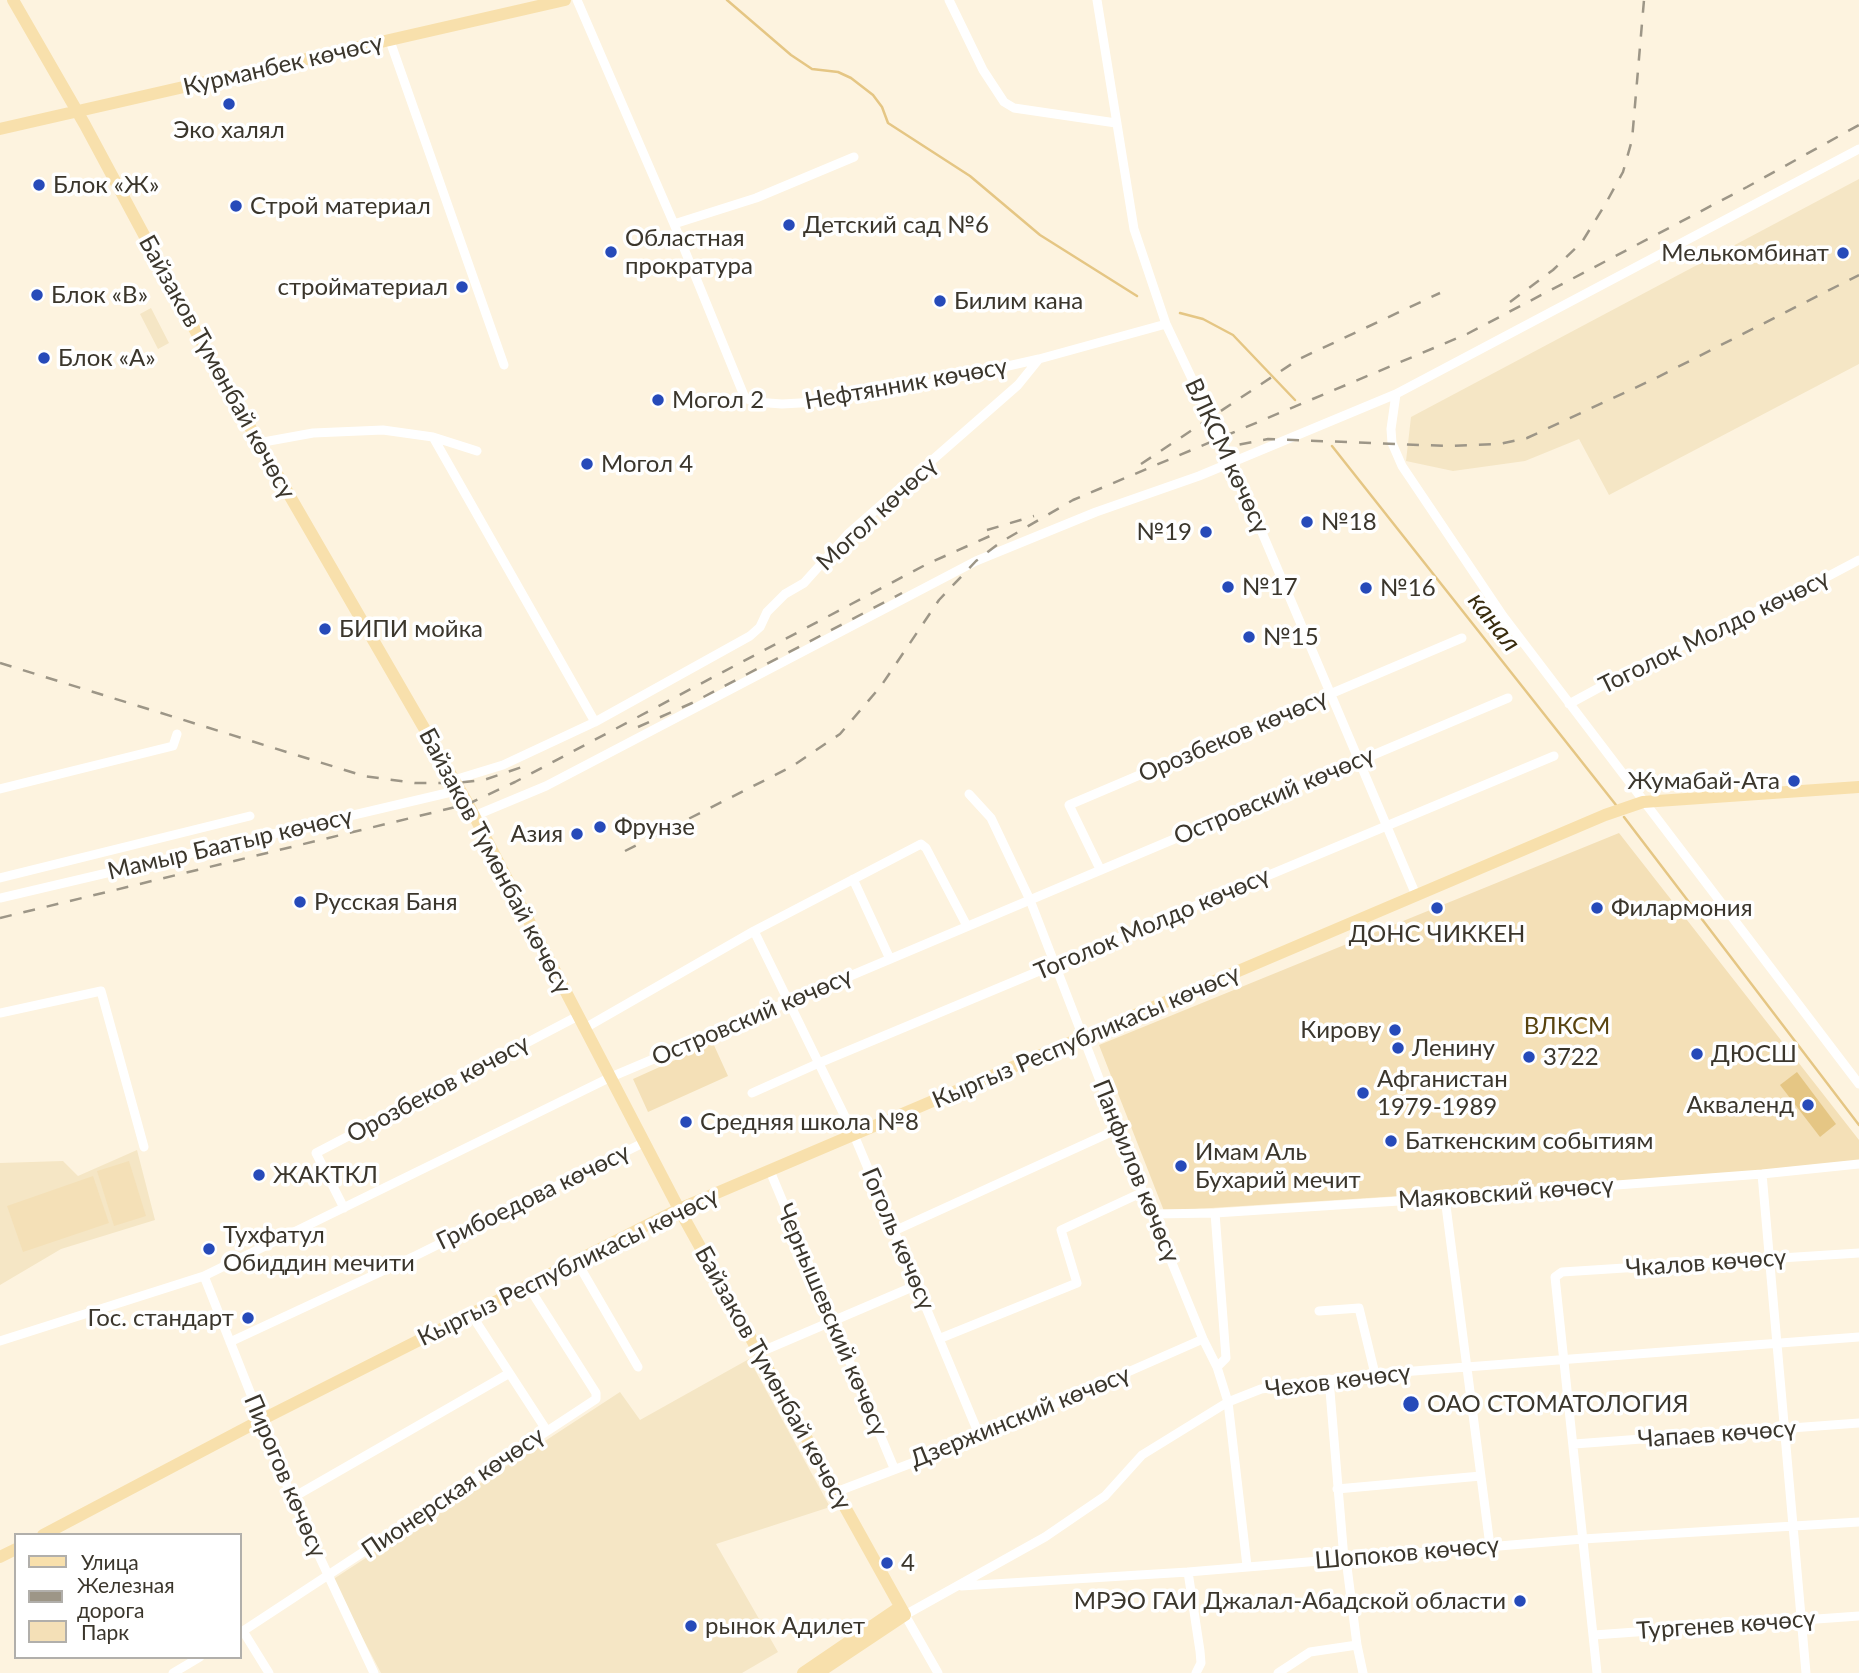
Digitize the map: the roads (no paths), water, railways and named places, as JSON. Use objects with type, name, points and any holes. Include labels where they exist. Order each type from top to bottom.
[{"type":"main road","name":"Байзаков Түмөнбай көчөсү","points":[[13,0],[77,111],[258,443],[457,785],[679,1209],[902,1611]]},
{"type":"main road","name":"Курманбек көчөсү","points":[[0,129],[565,0]]},
{"type":"main road","name":"Кыргыз Республикасы көчөсү","points":[[47,1533],[260,1421],[679,1209],[1605,815],[1643,802],[1859,787]]},
{"type":"main road","points":[[803,1673],[902,1611]]},
{"type":"main road","name":"Чехов көчөсү","points":[[818,1673],[902,1611]]},
{"type":"street","name":"Нефтянник көчөсү","points":[[577,0],[674,224],[745,398],[755,402],[818,402],[924,386],[1039,359]]},
{"type":"street","points":[[948,0],[983,70],[1004,102],[1014,108],[1116,123]]},
{"type":"street","name":"ВЛКСМ көчөсү","points":[[1097,0],[1134,229],[1166,324],[1232,463],[1416,895]]},
{"type":"street","points":[[390,41],[504,365]]},
{"type":"street","points":[[474,816],[546,786],[976,561],[1096,512],[1232,463],[1396,394],[1859,149]]},
{"type":"street","points":[[674,224],[755,198],[855,158]]},
{"type":"street","points":[[1039,359],[1166,324]]},
{"type":"street","name":"Могол көчөсү","points":[[457,785],[595,722],[750,636],[760,627],[767,612],[785,594],[804,583],[858,525],[1018,386],[1039,359]]},
{"type":"street","points":[[1396,394],[1391,429],[1392,443],[1402,466],[1503,616],[1859,1084]]},
{"type":"street","points":[[258,443],[313,433],[383,430],[433,437],[477,451]]},
{"type":"street","points":[[433,437],[595,722]]},
{"type":"street","name":"Тоголок Молдо көчөсү","points":[[1569,704],[1642,665],[1804,589],[1859,560]]},
{"type":"street","name":"Орозбеков көчөсү","points":[[1100,869],[1069,805],[1462,638]]},
{"type":"street","name":"Островский көчөсү","points":[[0,1341],[204,1276],[611,1077],[1508,698]]},
{"type":"street","points":[[0,789],[173,746],[177,734]]},
{"type":"street","name":"Тоголок Молдо көчөсү","points":[[751,1093],[1553,756]]},
{"type":"street","name":"Мамыр Баатыр көчөсү","points":[[0,898],[457,785]]},
{"type":"street","name":"Панфилов көчөсү","points":[[969,794],[991,818],[1030,900],[1143,1192],[1217,1367],[1228,1402],[1247,1566]]},
{"type":"street","points":[[0,878],[250,816]]},
{"type":"street","points":[[584,1028],[754,931],[921,844],[926,848],[967,926]]},
{"type":"street","points":[[853,879],[890,959]]},
{"type":"street","name":"Гоголь көчөсү","points":[[754,931],[854,1135],[941,1338],[980,1437]]},
{"type":"street","points":[[0,1013],[102,991],[144,1147]]},
{"type":"street","name":"Орозбеков көчөсү","points":[[344,1208],[316,1153],[578,1016]]},
{"type":"street","points":[[894,1231],[1118,1129]]},
{"type":"street","name":"Грибоедова көчөсү","points":[[230,1342],[417,1255],[645,1142]]},
{"type":"street","name":"Маяковский көчөсү","points":[[1153,1214],[1215,1213],[1446,1198],[1859,1164]]},
{"type":"street","name":"Чернышевский көчөсү","points":[[770,1171],[894,1468]]},
{"type":"street","points":[[1762,1174],[1806,1673]]},
{"type":"street","points":[[941,1338],[1077,1283],[1061,1230],[1143,1192]]},
{"type":"street","points":[[1446,1198],[1490,1546]]},
{"type":"street","points":[[1215,1213],[1226,1358],[1217,1367]]},
{"type":"street","name":"Чкалов көчөсү","points":[[1565,1359],[1555,1277],[1562,1272],[1859,1253]]},
{"type":"street","points":[[577,1262],[638,1367]]},
{"type":"street","name":"Пирогов көчөсү","points":[[204,1276],[292,1498],[374,1673]]},
{"type":"street","points":[[758,1353],[917,1285]]},
{"type":"street","name":"Пионерская көчөсү","points":[[242,1632],[596,1399],[596,1394],[528,1286]]},
{"type":"street","points":[[1319,1311],[1359,1308],[1375,1374]]},
{"type":"street","points":[[471,1314],[547,1430]]},
{"type":"street","name":"Чехов көчөсү","points":[[902,1611],[956,1587],[1045,1536],[1105,1496],[1142,1455],[1228,1402],[1261,1388],[1329,1378],[1466,1366],[1859,1337]]},
{"type":"street","name":"Дзержинский көчөсү","points":[[836,1492],[980,1437],[1203,1339]]},
{"type":"street","points":[[1565,1359],[1597,1673]]},
{"type":"street","points":[[292,1498],[508,1374]]},
{"type":"street","points":[[1329,1378],[1345,1559],[1363,1673]]},
{"type":"street","name":"Чапаев көчөсү","points":[[1574,1444],[1859,1423]]},
{"type":"street","points":[[1337,1489],[1481,1476]]},
{"type":"street","name":"Шопоков көчөсү","points":[[956,1587],[1188,1572],[1583,1539],[1859,1521]]},
{"type":"street","points":[[1188,1572],[1200,1651],[1196,1673]]},
{"type":"street","points":[[902,1611],[938,1673]]},
{"type":"street","name":"Тургенев көчөсү","points":[[1594,1634],[1859,1616]]},
{"type":"street","points":[[242,1632],[270,1673]]},
{"type":"street","points":[[1278,1673],[1310,1652],[1357,1645]]},
{"type":"street","points":[[173,1673],[197,1659]]},
{"type":"waterway","points":[[727,0],[791,55],[812,69],[838,72],[851,78],[873,95],[882,107],[888,123],[970,176],[1040,235],[1137,296]]},
{"type":"waterway","points":[[1180,313],[1203,319],[1233,335],[1295,400]]},
{"type":"waterway","name":"канал","points":[[1332,446],[1616,805]]},
{"type":"waterway","name":"канал","points":[[1624,817],[1859,1125]]},
{"type":"railway","points":[[1510,302],[1553,270],[1582,242],[1623,172],[1632,140],[1644,0]]},
{"type":"railway","points":[[625,851],[791,767],[840,734],[881,686],[939,600],[976,561],[1001,542],[1073,500],[1467,334],[1859,125]]},
{"type":"railway","points":[[1216,449],[1268,439],[1447,446],[1499,444],[1527,438],[1654,379],[1859,275]]},
{"type":"railway","points":[[1141,464],[1299,359],[1440,293]]},
{"type":"railway","points":[[987,530],[1034,516]]},
{"type":"railway","points":[[0,918],[468,804],[515,782],[927,564],[999,532]]},
{"type":"railway","points":[[638,727],[692,703],[902,593]]},
{"type":"railway","points":[[0,663],[364,776],[415,783],[456,783],[484,780],[531,764]]},
{"type":"place","name":"Эко халял","points":[[229,104]]},
{"type":"place","name":"Блок «Ж»","points":[[39,185]]},
{"type":"place","name":"Строй материал","points":[[236,206]]},
{"type":"place","name":"Детский сад №6","points":[[789,225]]},
{"type":"place","name":"Областная прократура","points":[[611,252]]},
{"type":"place","name":"Мелькомбинат","points":[[1843,253]]},
{"type":"place","name":"стройматериал","points":[[462,287]]},
{"type":"place","name":"Блок «В»","points":[[37,295]]},
{"type":"place","name":"Билим кана","points":[[940,301]]},
{"type":"place","name":"Блок «А»","points":[[44,358]]},
{"type":"place","name":"Могол 2","points":[[658,400]]},
{"type":"place","name":"Могол 4","points":[[587,464]]},
{"type":"place","name":"№18","points":[[1307,522]]},
{"type":"place","name":"№19","points":[[1206,532]]},
{"type":"place","name":"№17","points":[[1228,587]]},
{"type":"place","name":"№16","points":[[1366,588]]},
{"type":"place","name":"БИПИ мойка","points":[[325,629]]},
{"type":"place","name":"№15","points":[[1249,637]]},
{"type":"place","name":"Жумабай-Ата","points":[[1794,781]]},
{"type":"place","name":"Фрунзе","points":[[600,827]]},
{"type":"place","name":"Азия","points":[[577,834]]},
{"type":"place","name":"Русская Баня","points":[[300,902]]},
{"type":"place","name":"ДОНС ЧИККЕН","points":[[1437,908]]},
{"type":"place","name":"Филармония","points":[[1597,908]]},
{"type":"place","name":"Кирову","points":[[1395,1030]]},
{"type":"place","name":"Ленину","points":[[1398,1048]]},
{"type":"place","name":"ДЮСШ","points":[[1697,1054]]},
{"type":"place","name":"3722","points":[[1529,1057]]},
{"type":"place","name":"Афганистан 1979-1989","points":[[1363,1093]]},
{"type":"place","name":"Акваленд","points":[[1808,1105]]},
{"type":"place","name":"Средняя школа №8","points":[[686,1122]]},
{"type":"place","name":"Баткенским событиям","points":[[1391,1141]]},
{"type":"place","name":"Имам Аль Бухарий мечит","points":[[1181,1166]]},
{"type":"place","name":"ЖАКТКЛ","points":[[259,1175]]},
{"type":"place","name":"Тухфатул Обиддин мечити","points":[[209,1249]]},
{"type":"place","name":"Гос. стандарт","points":[[248,1318]]},
{"type":"place","name":"ОАО СТОМАТОЛОГИЯ","points":[[1411,1404]]},
{"type":"place","name":"4","points":[[887,1563]]},
{"type":"place","name":"МРЭО ГАИ Джалал-Абадской области","points":[[1520,1601]]},
{"type":"place","name":"рынок Адилет","points":[[691,1626]]},
{"type":"park label","name":"ВЛКСМ","points":[[1567,1026]]}]
